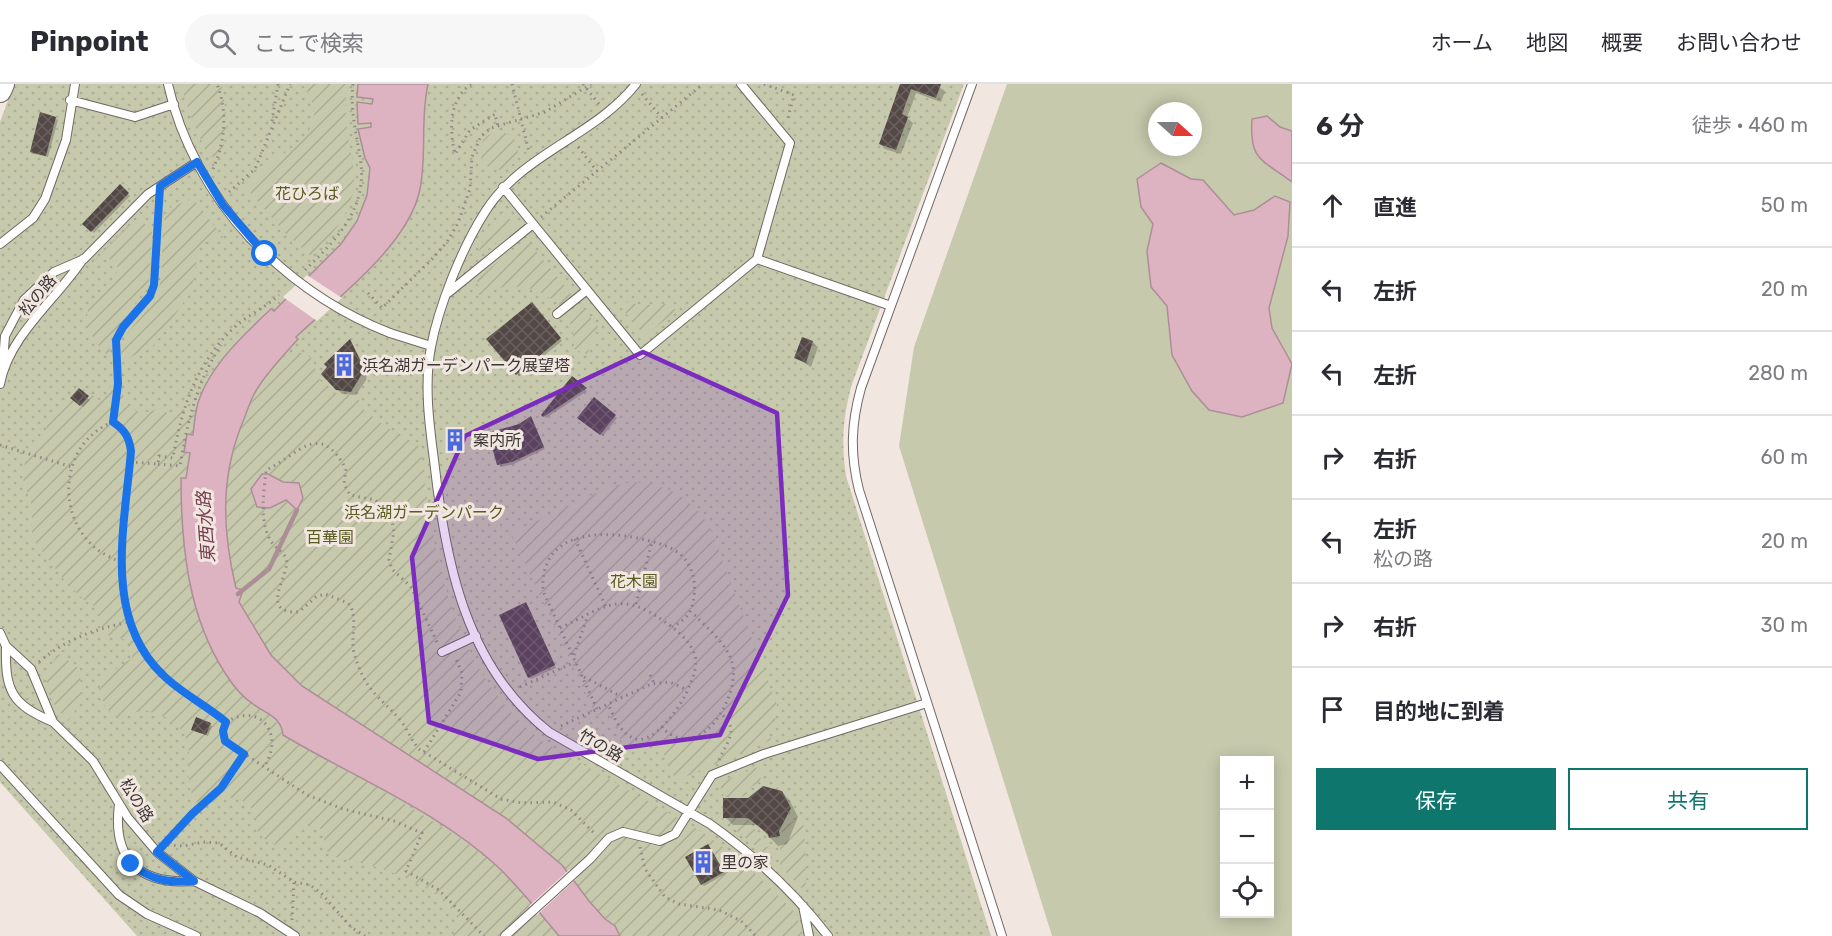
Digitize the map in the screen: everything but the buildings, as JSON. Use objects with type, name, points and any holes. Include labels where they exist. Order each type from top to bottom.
[{"type":"main road","points":[[0,91],[3,84]]},
{"type":"lane","points":[[0,244],[33,218],[45,199],[66,140],[70,100],[75,84]]},
{"type":"lane","points":[[168,84],[197,162],[220,200],[249,238],[289,276],[343,312],[390,333],[431,346]]},
{"type":"lane","points":[[503,187],[640,355],[757,259],[790,143],[741,84]]},
{"type":"lane","points":[[972,84],[854,413],[851,439],[853,465],[1002,936]]},
{"type":"lane","name":"竹の路","points":[[636,85],[607,113],[532,163],[503,187],[471,237],[448,294],[431,346],[427,382],[441,519],[452,574],[476,636],[508,693],[527,714],[549,732],[710,824],[756,858],[803,906],[828,936]]},
{"type":"lane","points":[[70,100],[135,117],[174,104]]},
{"type":"lane","points":[[1,380],[5,336],[24,300],[54,272],[84,259],[148,194],[197,162]]},
{"type":"lane","points":[[448,294],[533,224]]},
{"type":"lane","name":"松の路","points":[[1,380],[29,327],[84,259]]},
{"type":"lane","points":[[757,259],[891,306]]},
{"type":"lane","points":[[557,314],[587,290]]},
{"type":"lane","name":"松の路","points":[[0,633],[6,646],[31,669],[53,722],[97,766],[119,803],[157,852],[194,881],[260,914],[295,936]]},
{"type":"lane","points":[[446,650],[476,636]]},
{"type":"lane","points":[[6,646],[6,677],[14,699],[33,713],[53,722]]},
{"type":"lane","points":[[506,936],[590,859],[602,844],[624,832],[653,841],[668,839],[675,834],[712,775],[764,754],[927,703]]},
{"type":"lane","points":[[0,765],[119,895],[147,914],[196,936]]},
{"type":"lane","points":[[119,803],[117,836],[122,851],[131,864],[144,874],[158,880],[194,881]]},
{"type":"lane","points":[[803,906],[809,936]]},
{"type":"path","points":[[207,180],[218,158],[224,135],[224,112],[217,84]]},
{"type":"path","points":[[272,126],[278,84]]},
{"type":"path","points":[[220,200],[255,169],[290,84]]},
{"type":"path","points":[[304,270],[344,230],[356,207],[360,191],[360,157],[352,117],[353,84]]},
{"type":"path","points":[[471,84],[461,93],[453,111],[455,154],[470,130],[482,120],[495,114],[498,126]]},
{"type":"path","points":[[512,84],[532,163]]},
{"type":"path","points":[[583,84],[607,113]]},
{"type":"path","points":[[368,293],[382,308],[417,276],[447,242],[465,206],[475,146],[481,136],[498,126],[554,108],[591,84]]},
{"type":"path","points":[[533,224],[703,84]]},
{"type":"path","points":[[764,84],[794,95],[783,135]]},
{"type":"path","points":[[636,85],[662,118]]},
{"type":"path","points":[[570,137],[597,171]]},
{"type":"path","points":[[113,422],[118,384],[116,340],[123,327],[150,296],[154,285],[160,186]]},
{"type":"path","points":[[158,464],[159,456],[173,458],[186,399],[199,372],[226,336],[279,295]]},
{"type":"path","points":[[130,462],[180,466],[186,431],[198,391],[226,336]]},
{"type":"path","points":[[113,422],[123,429],[130,439],[121,562],[129,622],[143,650],[163,675],[226,722]]},
{"type":"path","points":[[113,422],[90,434],[82,444],[72,467],[68,484],[74,518],[93,546],[121,562]]},
{"type":"path","points":[[424,753],[461,692],[462,673],[446,650],[411,587],[392,569],[389,560],[394,531],[390,512],[375,500],[350,495],[344,484],[346,469],[335,453],[318,443],[301,446],[282,463],[266,470],[263,517],[274,545],[287,563],[277,594],[282,606],[287,610],[299,612],[316,597],[326,594],[348,603],[354,616],[353,645],[363,679],[377,698],[404,724],[409,738],[424,753],[501,799],[522,803],[553,802],[571,810],[586,823],[602,844]]},
{"type":"path","points":[[0,446],[72,467]]},
{"type":"path","points":[[597,709],[543,591],[543,572],[552,555],[575,539],[588,535],[616,533],[672,548],[688,564],[695,585],[692,612],[688,618],[672,627]]},
{"type":"path","points":[[575,539],[606,607]]},
{"type":"path","points":[[636,604],[652,542]]},
{"type":"path","points":[[560,628],[615,603],[636,604],[672,627],[692,647],[696,657],[694,678],[661,728],[649,738],[635,739],[629,736],[618,724],[608,704]]},
{"type":"path","points":[[661,728],[673,736],[684,739],[694,738],[720,713],[731,689],[733,666],[723,645],[692,612]]},
{"type":"path","points":[[573,657],[588,615]]},
{"type":"path","points":[[31,669],[52,651],[76,637],[102,627],[129,622]]},
{"type":"path","points":[[508,693],[575,662]]},
{"type":"path","points":[[650,675],[654,683]]},
{"type":"path","points":[[582,676],[622,697]]},
{"type":"path","points":[[549,732],[654,683],[670,682],[688,690]]},
{"type":"path","points":[[712,775],[732,732],[730,721],[720,713]]},
{"type":"path","points":[[264,767],[273,750],[271,732],[266,725],[259,719],[242,715],[226,722],[223,731],[225,741],[244,754],[307,795],[324,803],[394,820],[422,833],[406,871],[439,890],[484,936]]},
{"type":"path","points":[[157,852],[221,788],[244,754]]},
{"type":"path","points":[[643,837],[640,857],[645,869],[665,897],[679,904],[719,910],[746,925],[756,936]]},
{"type":"path","points":[[164,844],[184,846],[203,842],[219,843],[237,857],[268,865],[294,882],[310,885],[321,892],[351,927],[365,936]]},
{"type":"path","points":[[285,929],[293,918],[294,882]]},
{"type":"highlighted area","points":[[643,352],[777,413],[788,595],[720,735],[538,759],[429,722],[412,557],[465,436]]},
{"type":"green space","name":"浜名湖ガーデンパーク","points":[[14,84],[964,84],[852,384],[843,441],[846,476],[991,936],[137,936],[0,782],[0,122]]},
{"type":"green space","points":[[181,84],[221,84],[228,124],[221,158],[208,156],[190,115]]},
{"type":"green space","name":"花ひろば","points":[[302,84],[347,84],[346,112],[354,174],[353,192],[347,211],[334,232],[311,256],[285,233],[245,186],[259,172],[294,147],[311,127],[314,115],[312,101]]},
{"type":"green space","points":[[1007,84],[1292,84],[1292,936],[1052,936],[899,446],[914,347]]},
{"type":"green space","points":[[499,132],[512,138],[518,151],[512,164],[499,170],[486,164],[480,151],[486,138]]},
{"type":"green space","points":[[190,200],[197,203],[224,238],[213,238],[200,247],[190,291],[151,348],[122,363],[122,352],[127,334],[151,305],[160,286],[162,234],[166,214],[172,206]]},
{"type":"green space","points":[[503,211],[516,226],[474,261],[487,233]]},
{"type":"green space","points":[[139,222],[144,223],[152,232],[149,283],[111,339],[109,356],[90,332],[87,317],[92,302],[114,278],[118,268],[114,261],[106,258],[92,263],[128,226]]},
{"type":"green space","points":[[526,239],[572,295],[560,305],[541,293],[521,287],[500,288],[479,295],[477,279]]},
{"type":"green space","points":[[625,302],[643,305],[670,304],[676,311],[645,336],[620,306]]},
{"type":"green space","points":[[579,304],[598,326],[587,354],[574,349],[573,331],[566,314]]},
{"type":"green space","name":"百華園","points":[[296,351],[312,358],[318,378],[331,392],[353,396],[361,402],[364,410],[396,434],[417,444],[421,453],[433,533],[453,611],[468,647],[487,682],[512,713],[542,741],[704,833],[748,867],[789,906],[795,913],[803,936],[620,936],[612,922],[605,919],[589,901],[562,865],[506,818],[345,715],[341,710],[318,698],[279,664],[249,620],[230,570],[226,545],[228,532],[225,494],[228,467],[240,428],[252,401],[273,368]]},
{"type":"green space","points":[[112,384],[122,384],[124,398],[132,408],[138,411],[151,412],[158,408],[172,415],[180,412],[196,415],[193,436],[188,435],[185,452],[190,453],[186,479],[181,478],[254,705],[267,711],[282,728],[460,838],[498,867],[559,936],[453,936],[459,921],[436,895],[402,876],[330,856],[318,825],[307,824],[291,839],[271,845],[258,833],[254,812],[242,801],[224,798],[205,806],[193,801],[188,773],[189,747],[184,732],[168,718],[145,710],[117,717],[105,707],[99,689],[105,677],[132,658],[132,647],[126,640],[104,634],[99,618],[101,610],[84,600],[65,581],[32,538],[32,506],[23,479],[25,462],[22,456],[43,436],[51,416],[79,386],[99,400],[105,397]]},
{"type":"green space","name":"花木園","points":[[632,482],[645,483],[676,493],[701,514],[709,525],[777,705],[774,729],[768,731],[771,740],[676,781],[657,740],[627,754],[608,711],[596,716],[511,533],[609,487]]},
{"type":"green space","points":[[59,654],[80,669],[81,702],[68,721],[50,697],[48,689],[49,671]]},
{"type":"green space","points":[[763,765],[760,781],[746,791],[749,796],[724,797],[719,783]]},
{"type":"green space","points":[[722,819],[748,819],[766,847],[772,846],[772,859]]},
{"type":"green space","points":[[803,820],[807,873],[805,891],[780,866],[780,839],[784,838],[782,828],[793,821]]},
{"type":"water","name":"東西水路","points":[[358,84],[428,84],[424,111],[420,189],[413,210],[387,250],[350,288],[296,337],[298,339],[276,363],[251,400],[236,440],[227,482],[228,545],[236,588],[243,590],[239,602],[271,655],[302,686],[506,818],[562,865],[589,901],[605,919],[615,926],[620,936],[559,936],[498,867],[448,828],[283,735],[276,719],[245,698],[228,677],[212,651],[195,604],[185,554],[181,503],[181,478],[186,478],[190,453],[184,452],[187,434],[193,435],[197,407],[203,390],[228,352],[271,309],[274,311],[341,244],[357,221],[367,195],[370,168],[365,158],[358,129],[371,127],[371,123],[358,124],[357,102],[372,104],[373,99],[357,97]]},
{"type":"water","points":[[1267,116],[1280,127],[1292,131],[1292,182],[1265,163],[1255,151],[1252,119]]},
{"type":"water","points":[[1161,163],[1191,179],[1203,180],[1234,215],[1254,210],[1275,196],[1290,202],[1288,236],[1269,308],[1272,328],[1292,364],[1283,403],[1242,417],[1209,410],[1192,391],[1172,355],[1167,306],[1151,287],[1147,251],[1153,224],[1141,207],[1137,179]]},
{"type":"water","points":[[262,474],[268,474],[283,482],[299,483],[303,498],[297,510],[286,500],[270,508],[257,507],[251,489]]},
{"type":"pier","points":[[307,275],[342,298],[317,321],[283,297]]},
{"type":"pier","points":[[570,869],[577,878],[537,915],[529,906]]},
{"type":"waterway","points":[[238,594],[269,569],[297,510]]},
{"type":"place","name":"浜名湖ガーデンパーク展望塔","points":[[344,365]]},
{"type":"place","name":"案内所","points":[[455,440]]},
{"type":"place","name":"里の家","points":[[703,862]]},
{"type":"route","points":[[131,864],[144,874],[158,880],[194,881],[157,852],[202,804],[221,788],[244,754],[225,741],[223,731],[226,722],[163,675],[149,659],[137,641],[129,622],[125,606],[121,562],[131,451],[130,439],[123,429],[113,422],[118,384],[116,340],[123,327],[150,296],[154,285],[160,186],[197,162],[223,205],[265,254]]}]
